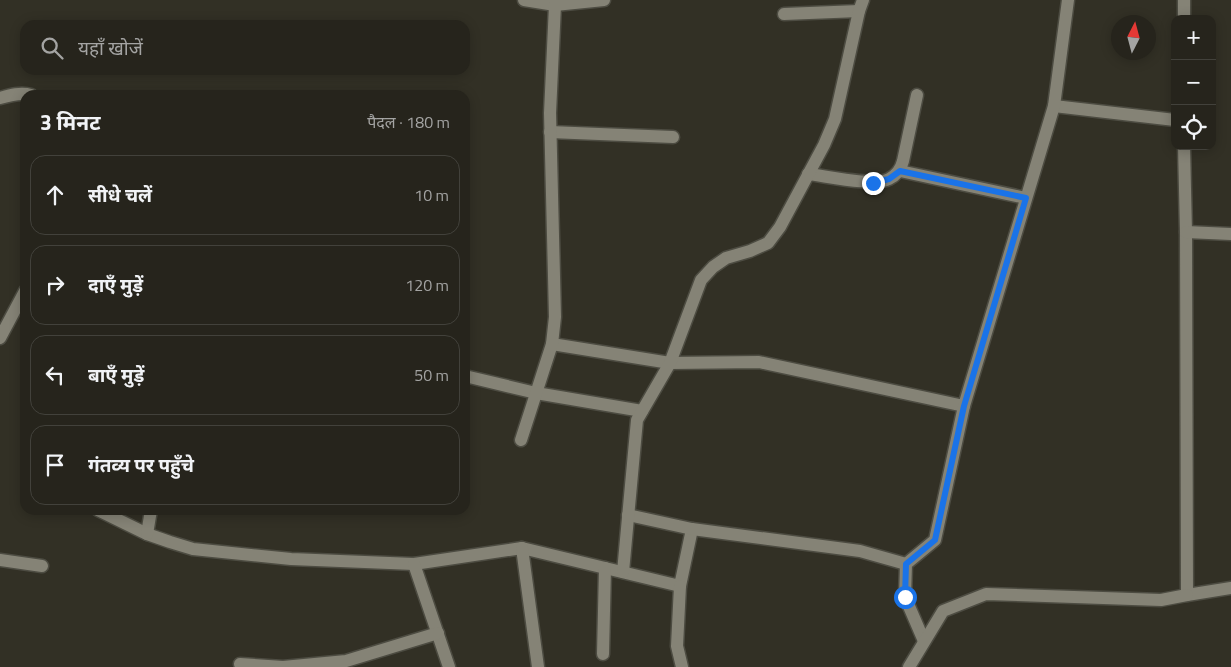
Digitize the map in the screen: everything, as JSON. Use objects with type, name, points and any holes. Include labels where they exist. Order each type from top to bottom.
[{"type":"street","points":[[524,0],[555,5],[604,0]]},
{"type":"street","points":[[924,641],[905,597],[906,564],[935,540],[964,406],[1054,106],[1068,0]]},
{"type":"street","points":[[1184,0],[1184,15]]},
{"type":"street","points":[[521,440],[552,344],[555,317],[550,113],[555,5]]},
{"type":"street","points":[[623,572],[637,420],[670,363],[702,280],[726,258],[768,243],[780,227],[824,145],[835,119],[861,6],[784,14]]},
{"type":"street","points":[[0,98],[10,94],[20,93]]},
{"type":"street","points":[[808,174],[873,183],[889,179],[900,171],[904,161],[917,95]]},
{"type":"street","points":[[1054,106],[1171,120]]},
{"type":"street","points":[[550,132],[673,136]]},
{"type":"street","points":[[1184,150],[1187,595]]},
{"type":"street","points":[[900,171],[1026,198]]},
{"type":"street","points":[[1186,232],[1231,234]]},
{"type":"street","points":[[0,338],[20,300]]},
{"type":"street","points":[[552,344],[670,363],[759,362],[964,406]]},
{"type":"street","points":[[470,377],[536,392],[642,411]]},
{"type":"street","points":[[108,515],[147,534],[193,549],[291,559],[414,564],[522,548],[680,586]]},
{"type":"street","points":[[147,534],[149,515]]},
{"type":"street","points":[[628,515],[692,529],[860,551],[906,564]]},
{"type":"street","points":[[682,667],[677,646],[680,586],[692,529]]},
{"type":"street","points":[[522,548],[538,667]]},
{"type":"street","points":[[0,560],[42,566]]},
{"type":"street","points":[[414,564],[449,667]]},
{"type":"street","points":[[603,654],[605,568]]},
{"type":"street","points":[[909,667],[942,612],[986,594],[1160,600],[1231,588]]},
{"type":"street","points":[[240,664],[283,667],[346,661],[438,633]]},
{"type":"route","points":[[873,183],[889,179],[900,171],[1026,198],[964,406],[935,540],[906,564],[905,597]]}]
